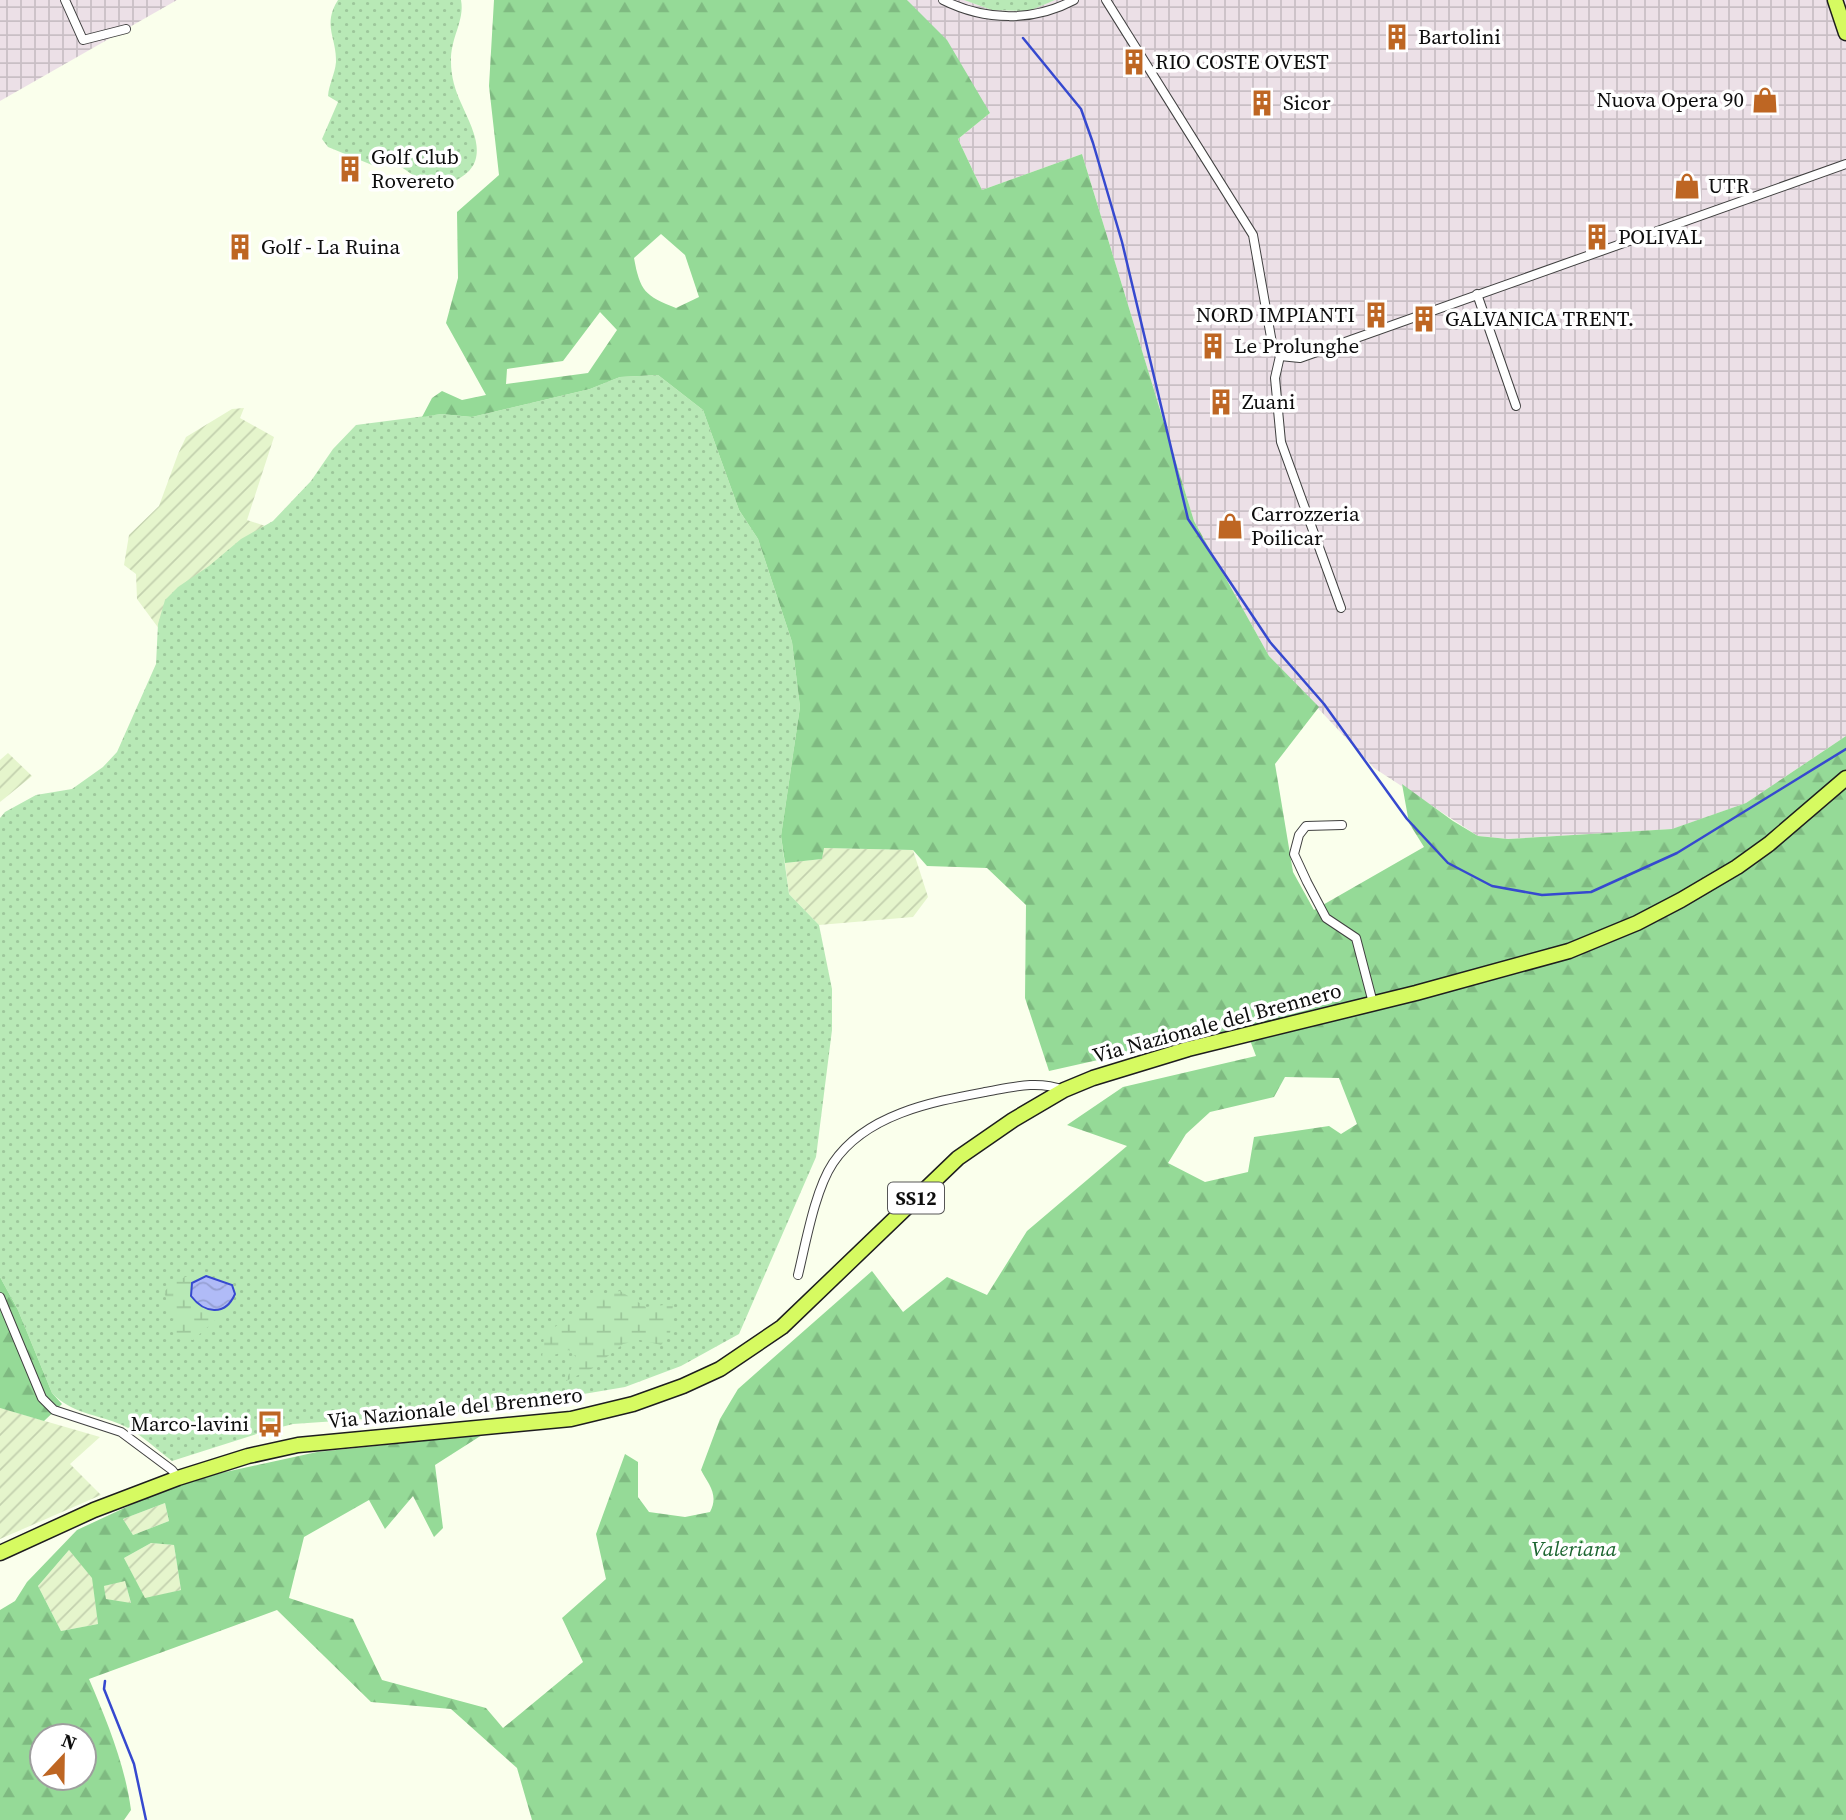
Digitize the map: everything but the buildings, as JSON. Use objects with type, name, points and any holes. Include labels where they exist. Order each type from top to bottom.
[{"type":"main road","points":[[1835,0],[1846,33]]},
{"type":"main road","name":"Via Nazionale del Brennero","points":[[0,1553],[94,1510],[178,1478],[248,1456],[298,1445],[570,1419],[633,1404],[683,1386],[720,1369],[782,1327],[958,1158],[1013,1120],[1064,1090],[1093,1078],[1188,1049],[1558,955],[1637,923],[1737,867],[1769,844],[1846,778]]},
{"type":"street","points":[[65,0],[83,40],[126,29]]},
{"type":"street","points":[[943,0],[977,13],[1004,17],[1025,16],[1074,0]]},
{"type":"street","points":[[1106,0],[1253,235],[1272,343],[1280,356],[1275,378],[1281,442],[1341,608]]},
{"type":"street","points":[[1280,356],[1300,358],[1846,164]]},
{"type":"street","points":[[1477,294],[1516,406]]},
{"type":"street","points":[[1342,825],[1307,826],[1299,835],[1294,854],[1326,918],[1356,938],[1373,1003]]},
{"type":"street","points":[[797,1275],[824,1178],[843,1150],[868,1130],[912,1108],[945,1100],[1026,1084],[1048,1084],[1064,1090]]},
{"type":"street","points":[[0,1297],[42,1398],[54,1410],[121,1432],[172,1470],[178,1478]]},
{"type":"shaded area","points":[[0,0],[177,0],[0,101]]},
{"type":"shaded area","points":[[907,0],[964,0],[992,10],[1028,11],[1055,0],[1846,0],[1846,736],[1746,803],[1673,829],[1508,839],[1478,836],[1374,768],[1269,656],[1194,521],[1082,154],[982,190],[958,139],[990,113]]},
{"type":"green space","name":"Golf Club Rovereto","points":[[338,0],[461,0],[461,15],[451,53],[452,72],[457,93],[474,133],[477,153],[469,171],[460,178],[442,185],[427,183],[400,166],[385,164],[377,167],[328,147],[322,139],[338,102],[328,96],[336,62],[331,17]]},
{"type":"green space","name":"Valeriana","points":[[494,0],[907,0],[947,40],[990,113],[958,139],[982,190],[1082,154],[1194,521],[1269,656],[1319,707],[1275,764],[1293,872],[1314,910],[1424,847],[1409,823],[1402,784],[1478,836],[1508,839],[1672,829],[1746,803],[1846,736],[1846,1820],[532,1820],[517,1768],[451,1709],[371,1702],[277,1610],[89,1679],[109,1727],[124,1776],[131,1810],[124,1820],[0,1820],[0,1610],[15,1601],[27,1582],[77,1530],[180,1482],[317,1452],[482,1435],[435,1465],[443,1528],[434,1537],[413,1496],[385,1529],[369,1500],[304,1537],[289,1598],[353,1619],[382,1680],[486,1708],[503,1728],[583,1662],[562,1618],[606,1579],[596,1534],[625,1454],[638,1462],[638,1497],[649,1512],[685,1517],[710,1512],[713,1495],[701,1470],[720,1419],[738,1389],[872,1271],[903,1312],[947,1277],[987,1295],[1027,1231],[1127,1146],[1067,1125],[1123,1087],[1256,1056],[1245,1027],[1049,1071],[1025,998],[1026,905],[987,868],[927,866],[913,850],[824,848],[822,859],[785,863],[781,836],[800,707],[792,642],[758,539],[739,510],[703,410],[658,375],[620,377],[590,389],[472,417],[441,414],[422,417],[432,398],[442,391],[462,400],[486,395],[446,323],[458,278],[457,212],[499,175],[489,86]],"holes":[[[661,234],[685,255],[699,297],[676,308],[651,296],[642,285],[634,258]],[[600,312],[617,330],[588,373],[506,384],[507,369],[563,361]],[[1285,1077],[1339,1078],[1357,1124],[1341,1134],[1329,1126],[1254,1137],[1248,1172],[1205,1182],[1168,1163],[1186,1134],[1210,1112],[1274,1097]],[[165,1503],[169,1521],[133,1535],[123,1519]],[[151,1543],[174,1545],[181,1590],[145,1598],[124,1558]],[[69,1550],[92,1578],[98,1624],[61,1631],[38,1586]],[[125,1581],[131,1603],[106,1599],[104,1586]]]},
{"type":"green space","points":[[964,0],[1055,0],[1029,11],[992,10]]},
{"type":"green space","points":[[658,375],[703,410],[739,510],[758,539],[792,642],[800,707],[781,836],[789,894],[819,925],[832,989],[832,1030],[816,1157],[739,1334],[681,1366],[625,1387],[482,1411],[293,1424],[172,1461],[129,1428],[76,1409],[52,1393],[18,1310],[0,1277],[0,818],[5,812],[36,795],[72,789],[103,767],[117,752],[156,664],[158,624],[165,600],[241,539],[273,521],[311,481],[333,449],[356,425],[441,414],[472,417],[590,389],[620,377]]},
{"type":"green space","points":[[244,408],[240,418],[274,437],[247,520],[317,543],[171,645],[137,599],[136,574],[124,565],[129,535],[159,506],[186,437],[232,409]]},
{"type":"green space","points":[[8,753],[32,776],[0,802],[0,760]]},
{"type":"green space","points":[[823,848],[913,850],[928,897],[913,917],[819,925],[789,894],[785,863],[822,859]]},
{"type":"green space","points":[[194,1274],[232,1285],[235,1294],[228,1309],[193,1340],[177,1339],[164,1292],[174,1281]]},
{"type":"green space","points":[[0,1277],[18,1310],[52,1393],[62,1404],[44,1421],[0,1408]]},
{"type":"green space","points":[[620,1291],[646,1307],[673,1304],[670,1334],[661,1345],[640,1340],[623,1344],[593,1368],[566,1381],[576,1357],[569,1350],[542,1359],[544,1335],[598,1295]]},
{"type":"green space","points":[[0,1408],[100,1437],[70,1464],[101,1495],[0,1539]]},
{"type":"green space","points":[[165,1503],[169,1521],[133,1535],[123,1519]]},
{"type":"green space","points":[[151,1543],[174,1545],[181,1590],[145,1599],[124,1558]]},
{"type":"green space","points":[[69,1550],[93,1578],[98,1624],[61,1631],[38,1586]]},
{"type":"green space","points":[[125,1580],[131,1604],[106,1599],[104,1586]]},
{"type":"water","points":[[206,1276],[232,1285],[235,1294],[226,1306],[208,1309],[191,1296],[192,1283]]},
{"type":"waterway","points":[[1023,38],[1081,109],[1093,143],[1122,242],[1188,519],[1270,642],[1324,704],[1407,819],[1448,863],[1492,886],[1542,895],[1591,892],[1677,853],[1846,749]]},
{"type":"waterway","points":[[105,1681],[104,1689],[134,1764],[146,1820]]},
{"type":"place","name":"Bartolini","points":[[1397,37]]},
{"type":"place","name":"RIO COSTE OVEST","points":[[1134,62]]},
{"type":"place","name":"Nuova Opera 90","points":[[1765,100]]},
{"type":"place","name":"Sicor","points":[[1262,103]]},
{"type":"place","name":"Golf Club Rovereto","points":[[350,169]]},
{"type":"place","name":"UTR","points":[[1687,186]]},
{"type":"place","name":"POLIVAL","points":[[1597,237]]},
{"type":"place","name":"Golf - La Ruina","points":[[240,247]]},
{"type":"place","name":"NORD IMPIANTI","points":[[1376,315]]},
{"type":"place","name":"GALVANICA TRENT.","points":[[1424,319]]},
{"type":"place","name":"Le Prolunghe","points":[[1213,346]]},
{"type":"place","name":"Zuani","points":[[1221,402]]},
{"type":"place","name":"Carrozzeria Poilicar","points":[[1230,526]]},
{"type":"place","name":"Marco-lavini","points":[[270,1424]]}]
